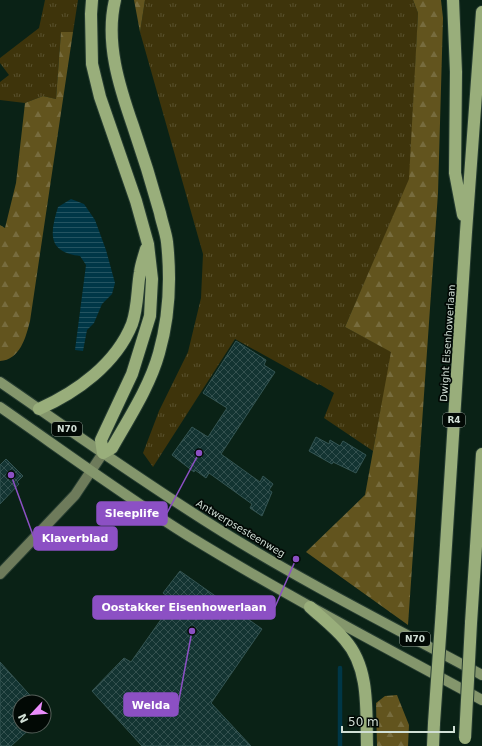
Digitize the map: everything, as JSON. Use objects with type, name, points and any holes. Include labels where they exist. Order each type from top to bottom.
[{"type":"highway","points":[[92,0],[92,64],[100,97],[136,201],[148,244],[152,279],[150,316],[132,374],[101,440],[103,454],[112,448],[150,375],[159,354],[169,292],[167,242],[152,185],[124,99],[113,50],[111,17],[115,0]]},
{"type":"highway","points":[[453,0],[456,72],[455,173],[466,232]]},
{"type":"highway","name":"Dwight Eisenhowerlaan","points":[[433,746],[466,232],[482,12]]},
{"type":"highway","points":[[39,409],[50,405],[95,374],[106,365],[120,346],[132,324],[140,271],[148,244]]},
{"type":"highway","points":[[465,742],[482,454]]},
{"type":"highway","points":[[310,607],[346,641],[358,660],[362,671],[366,705],[367,746]]},
{"type":"main road","name":"Antwerpsesteenweg","points":[[0,382],[103,454],[224,533],[311,583],[482,675]]},
{"type":"main road","name":"N70","points":[[0,407],[91,471],[186,534],[310,607],[482,700]]},
{"type":"street","points":[[0,574],[75,495],[103,454]]},
{"type":"green space","points":[[45,0],[78,0],[73,32],[61,32],[56,99],[43,96],[25,103],[0,100],[0,82],[9,75],[0,63],[0,58],[39,28]]},
{"type":"green space","points":[[134,0],[145,0],[140,32]]},
{"type":"green space","points":[[145,0],[413,0],[418,13],[410,179],[345,327],[392,352],[373,451],[324,418],[334,393],[235,339],[153,467],[143,453],[159,411],[188,352],[201,298],[203,254],[140,32]]},
{"type":"green space","points":[[413,0],[441,0],[443,18],[438,193],[408,625],[306,552],[365,495],[391,352],[345,327],[409,179],[418,13]]},
{"type":"green space","points":[[61,32],[73,32],[30,321],[21,347],[13,357],[0,361],[0,225],[5,228],[16,183],[25,103],[43,96],[56,99]]},
{"type":"green space","points":[[397,695],[409,725],[408,746],[377,746],[376,703],[385,696]]},
{"type":"water","points":[[71,199],[84,204],[95,220],[106,250],[115,283],[112,294],[102,304],[94,323],[87,330],[83,351],[75,350],[86,265],[80,256],[69,254],[56,246],[53,233],[53,225],[58,207]]},
{"type":"building","points":[[236,341],[266,360],[264,365],[275,372],[221,454],[260,482],[263,476],[273,484],[269,490],[272,492],[262,516],[250,508],[252,504],[209,473],[206,478],[195,470],[194,472],[172,455],[192,427],[208,437],[227,408],[203,393]]},
{"type":"building","points":[[316,437],[329,444],[330,440],[340,446],[343,441],[366,455],[356,473],[333,462],[332,464],[309,451]]},
{"type":"building","points":[[6,459],[23,476],[17,482],[19,484],[0,504],[0,465]]},
{"type":"building","points":[[180,571],[262,629],[211,703],[251,746],[142,746],[92,691],[124,658],[131,662],[174,601],[163,593]]},
{"type":"building","points":[[0,662],[29,694],[12,694],[12,734],[24,734],[11,746],[0,746]]},
{"type":"waterway","points":[[340,668],[340,746]]},
{"type":"place","name":"Sleeplife","points":[[199,453]]},
{"type":"place","name":"Klaverblad","points":[[11,475]]},
{"type":"place","name":"Oostakker Eisenhowerlaan","points":[[296,559]]},
{"type":"place","name":"Welda","points":[[192,631]]}]
